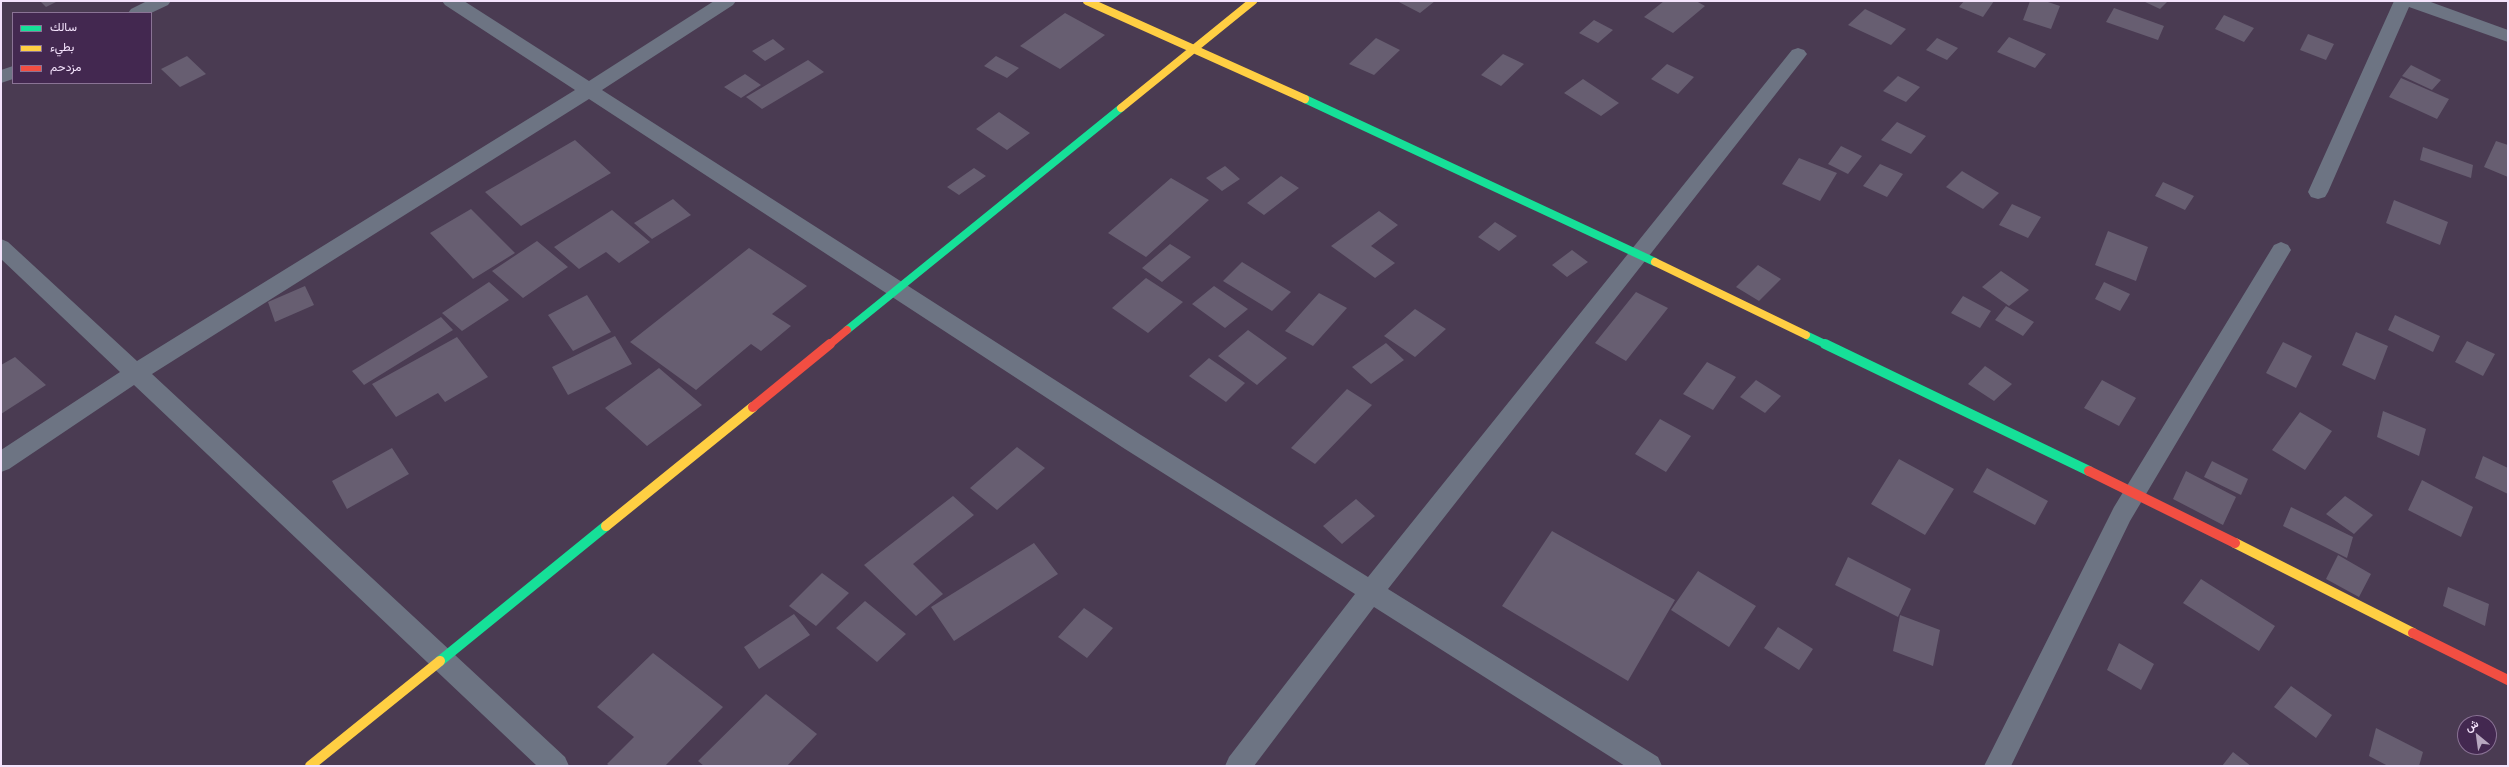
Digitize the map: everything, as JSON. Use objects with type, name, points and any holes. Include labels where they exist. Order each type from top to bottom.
[{"type":"street","points":[[139,12],[162,1]]},
{"type":"street","points":[[451,1],[1133,442],[1649,766]]},
{"type":"street","points":[[1,462],[136,373],[589,90],[727,1]]},
{"type":"street","points":[[1087,1],[1196,48],[1639,254],[2135,492],[2508,680]]},
{"type":"street","points":[[310,766],[899,291],[1253,1]]},
{"type":"street","points":[[2318,192],[2403,1]]},
{"type":"street","points":[[2411,1],[2508,36]]},
{"type":"street","points":[[1238,766],[1371,592],[1798,54]]},
{"type":"street","points":[[1,78],[12,72]]},
{"type":"street","points":[[1,247],[556,766]]},
{"type":"street","points":[[1997,766],[2122,514],[2281,250]]},
{"type":"building","points":[[40,1],[58,1],[46,7]]},
{"type":"building","points":[[1397,1],[1435,1],[1420,13]]},
{"type":"building","points":[[1664,1],[1696,1],[1705,6],[1673,33],[1644,17]]},
{"type":"building","points":[[1964,1],[1994,1],[1983,17],[1959,7]]},
{"type":"building","points":[[2030,1],[2045,1],[2060,6],[2051,29],[2023,20]]},
{"type":"building","points":[[2143,1],[2168,1],[2160,9]]},
{"type":"building","points":[[2114,8],[2164,26],[2158,40],[2106,22]]},
{"type":"building","points":[[1865,9],[1906,29],[1891,45],[1848,25]]},
{"type":"building","points":[[1065,13],[1105,35],[1060,69],[1020,46]]},
{"type":"building","points":[[2224,15],[2254,28],[2244,42],[2215,29]]},
{"type":"building","points":[[1594,20],[1613,30],[1598,43],[1579,33]]},
{"type":"building","points":[[2308,34],[2334,44],[2326,60],[2300,50]]},
{"type":"building","points":[[2009,37],[2046,54],[2035,68],[1997,52]]},
{"type":"building","points":[[1376,38],[1400,50],[1374,75],[1349,64]]},
{"type":"building","points":[[1937,38],[1958,48],[1947,60],[1926,50]]},
{"type":"building","points":[[773,39],[785,49],[765,61],[752,51]]},
{"type":"building","points":[[1503,54],[1524,64],[1501,86],[1481,75]]},
{"type":"building","points":[[187,56],[206,74],[180,87],[161,69]]},
{"type":"building","points":[[996,56],[1019,68],[1007,78],[984,66]]},
{"type":"building","points":[[808,60],[824,72],[762,109],[746,97]]},
{"type":"building","points":[[1667,64],[1694,77],[1678,94],[1651,79]]},
{"type":"building","points":[[2411,65],[2441,80],[2432,90],[2402,76]]},
{"type":"building","points":[[745,74],[761,85],[741,98],[724,87]]},
{"type":"building","points":[[1898,76],[1920,87],[1906,102],[1883,91]]},
{"type":"building","points":[[2401,78],[2449,99],[2437,119],[2389,97]]},
{"type":"building","points":[[1583,79],[1619,103],[1601,116],[1564,93]]},
{"type":"building","points":[[999,112],[1030,133],[1007,150],[976,129]]},
{"type":"building","points":[[1897,122],[1926,136],[1911,154],[1881,140]]},
{"type":"building","points":[[575,140],[611,173],[521,226],[485,192]]},
{"type":"building","points":[[2496,141],[2508,145],[2508,177],[2484,167]]},
{"type":"building","points":[[1841,146],[1862,156],[1848,174],[1828,164]]},
{"type":"building","points":[[2423,147],[2473,165],[2471,178],[2420,160]]},
{"type":"building","points":[[1799,158],[1837,173],[1820,201],[1782,184]]},
{"type":"building","points":[[1880,164],[1903,174],[1887,197],[1863,186]]},
{"type":"building","points":[[1225,166],[1240,179],[1222,191],[1206,178]]},
{"type":"building","points":[[974,168],[986,176],[959,195],[947,187]]},
{"type":"building","points":[[1962,171],[1999,193],[1983,209],[1946,187]]},
{"type":"building","points":[[1281,176],[1299,188],[1264,215],[1247,203]]},
{"type":"building","points":[[1171,178],[1209,200],[1146,257],[1108,233]]},
{"type":"building","points":[[2163,182],[2194,196],[2185,210],[2155,196]]},
{"type":"building","points":[[673,199],[691,215],[652,239],[634,223]]},
{"type":"building","points":[[2394,200],[2448,222],[2440,245],[2386,223]]},
{"type":"building","points":[[2012,204],[2041,217],[2028,238],[1999,225]]},
{"type":"building","points":[[471,209],[515,253],[473,279],[430,233]]},
{"type":"building","points":[[612,210],[650,242],[619,263],[606,252],[579,269],[554,247]]},
{"type":"building","points":[[1379,211],[1398,225],[1371,246],[1395,263],[1375,278],[1331,246]]},
{"type":"building","points":[[1495,222],[1517,236],[1499,251],[1478,237]]},
{"type":"building","points":[[2108,231],[2148,247],[2136,281],[2095,265]]},
{"type":"building","points":[[537,241],[568,267],[523,298],[492,271]]},
{"type":"building","points":[[1170,244],[1191,257],[1162,282],[1142,268]]},
{"type":"building","points":[[749,248],[807,286],[772,314],[791,326],[761,351],[751,344],[696,390],[630,342]]},
{"type":"building","points":[[1572,250],[1588,262],[1567,277],[1552,265]]},
{"type":"building","points":[[1242,262],[1291,292],[1272,311],[1223,281]]},
{"type":"building","points":[[1758,265],[1781,279],[1759,301],[1736,287]]},
{"type":"building","points":[[2001,271],[2029,290],[2009,306],[1982,287]]},
{"type":"building","points":[[1146,278],[1183,302],[1148,333],[1112,308]]},
{"type":"building","points":[[489,282],[509,300],[462,331],[442,313]]},
{"type":"building","points":[[2104,282],[2130,294],[2120,311],[2095,299]]},
{"type":"building","points":[[305,286],[314,305],[275,322],[268,302]]},
{"type":"building","points":[[1214,286],[1248,309],[1225,328],[1192,304]]},
{"type":"building","points":[[1636,292],[1668,308],[1626,361],[1595,343]]},
{"type":"building","points":[[1319,293],[1347,308],[1313,346],[1285,331]]},
{"type":"building","points":[[587,295],[611,332],[573,351],[548,315]]},
{"type":"building","points":[[1963,296],[1991,311],[1980,328],[1951,313]]},
{"type":"building","points":[[2006,306],[2034,322],[2023,336],[1995,320]]},
{"type":"building","points":[[1415,309],[1446,329],[1415,357],[1384,336]]},
{"type":"building","points":[[2395,315],[2440,336],[2433,352],[2388,330]]},
{"type":"building","points":[[441,317],[453,330],[364,385],[352,371]]},
{"type":"building","points":[[1248,330],[1287,358],[1257,385],[1218,356]]},
{"type":"building","points":[[2356,332],[2388,346],[2375,380],[2342,365]]},
{"type":"building","points":[[615,336],[632,364],[568,395],[552,367]]},
{"type":"building","points":[[457,337],[488,377],[445,402],[438,393],[396,417],[372,384]]},
{"type":"building","points":[[2467,341],[2495,354],[2483,376],[2455,362]]},
{"type":"building","points":[[2283,342],[2312,356],[2296,388],[2266,373]]},
{"type":"building","points":[[1386,343],[1404,360],[1371,384],[1352,367]]},
{"type":"building","points":[[15,357],[46,385],[1,414],[1,365]]},
{"type":"building","points":[[1209,358],[1245,383],[1226,402],[1189,376]]},
{"type":"building","points":[[1707,362],[1736,377],[1713,410],[1683,394]]},
{"type":"building","points":[[1985,366],[2012,384],[1994,401],[1968,384]]},
{"type":"building","points":[[659,368],[702,405],[647,446],[605,408]]},
{"type":"building","points":[[1756,380],[1781,396],[1765,413],[1740,397]]},
{"type":"building","points":[[2102,380],[2136,398],[2119,426],[2084,408]]},
{"type":"building","points":[[1347,389],[1372,405],[1315,464],[1291,448]]},
{"type":"building","points":[[2383,411],[2426,429],[2419,456],[2377,437]]},
{"type":"building","points":[[2300,412],[2332,431],[2305,470],[2272,450]]},
{"type":"building","points":[[1660,419],[1691,436],[1666,472],[1635,454]]},
{"type":"building","points":[[1017,447],[1045,468],[997,510],[970,488]]},
{"type":"building","points":[[392,448],[409,474],[347,509],[332,481]]},
{"type":"building","points":[[2483,456],[2508,468],[2508,494],[2475,478]]},
{"type":"building","points":[[1899,459],[1954,489],[1925,535],[1871,504]]},
{"type":"building","points":[[2212,461],[2248,479],[2241,495],[2204,477]]},
{"type":"building","points":[[1987,468],[2048,501],[2035,525],[1973,492]]},
{"type":"building","points":[[2186,471],[2236,497],[2223,525],[2173,499]]},
{"type":"building","points":[[2422,480],[2473,507],[2461,537],[2408,510]]},
{"type":"building","points":[[953,496],[974,515],[913,564],[943,594],[916,616],[864,565]]},
{"type":"building","points":[[2345,496],[2373,515],[2354,534],[2326,514]]},
{"type":"building","points":[[1356,499],[1375,516],[1342,544],[1323,526]]},
{"type":"building","points":[[2291,507],[2353,537],[2347,558],[2283,526]]},
{"type":"building","points":[[1552,531],[1675,600],[1628,681],[1502,606]]},
{"type":"building","points":[[1034,543],[1058,574],[954,641],[931,607]]},
{"type":"building","points":[[2338,555],[2371,574],[2359,597],[2326,579]]},
{"type":"building","points":[[1848,557],[1911,589],[1898,617],[1835,585]]},
{"type":"building","points":[[1698,571],[1756,606],[1729,647],[1671,610]]},
{"type":"building","points":[[822,573],[849,593],[816,626],[789,606]]},
{"type":"building","points":[[2201,579],[2275,626],[2259,651],[2183,603]]},
{"type":"building","points":[[2448,587],[2489,604],[2485,626],[2443,606]]},
{"type":"building","points":[[865,601],[906,634],[877,662],[836,628]]},
{"type":"building","points":[[1084,608],[1113,628],[1087,658],[1058,637]]},
{"type":"building","points":[[794,614],[810,635],[759,669],[744,647]]},
{"type":"building","points":[[1900,615],[1940,630],[1933,666],[1893,651]]},
{"type":"building","points":[[1778,627],[1813,649],[1799,670],[1764,648]]},
{"type":"building","points":[[2119,643],[2154,664],[2141,690],[2107,670]]},
{"type":"building","points":[[653,653],[723,707],[665,766],[610,766],[607,764],[634,737],[597,707]]},
{"type":"building","points":[[2291,686],[2332,715],[2316,738],[2274,707]]},
{"type":"building","points":[[766,694],[817,734],[787,766],[704,766],[698,761]]},
{"type":"building","points":[[2376,728],[2423,752],[2419,766],[2388,766],[2369,756]]},
{"type":"building","points":[[2233,752],[2251,766],[2222,766]]},
{"type":"traffic: fast","points":[[1305,99],[1655,262]]},
{"type":"traffic: fast","points":[[847,330],[1121,108]]},
{"type":"traffic: fast","points":[[1806,335],[2089,471]]},
{"type":"traffic: fast","points":[[440,661],[606,526]]},
{"type":"traffic: slow","points":[[1087,1],[1305,99]]},
{"type":"traffic: slow","points":[[1121,108],[1253,1]]},
{"type":"traffic: slow","points":[[1655,262],[1806,335]]},
{"type":"traffic: slow","points":[[606,526],[753,407]]},
{"type":"traffic: slow","points":[[2235,543],[2413,633]]},
{"type":"traffic: slow","points":[[310,766],[440,661]]},
{"type":"traffic: jam","points":[[753,407],[847,330]]},
{"type":"traffic: jam","points":[[2089,471],[2235,543]]},
{"type":"traffic: jam","points":[[2413,633],[2508,680]]}]
